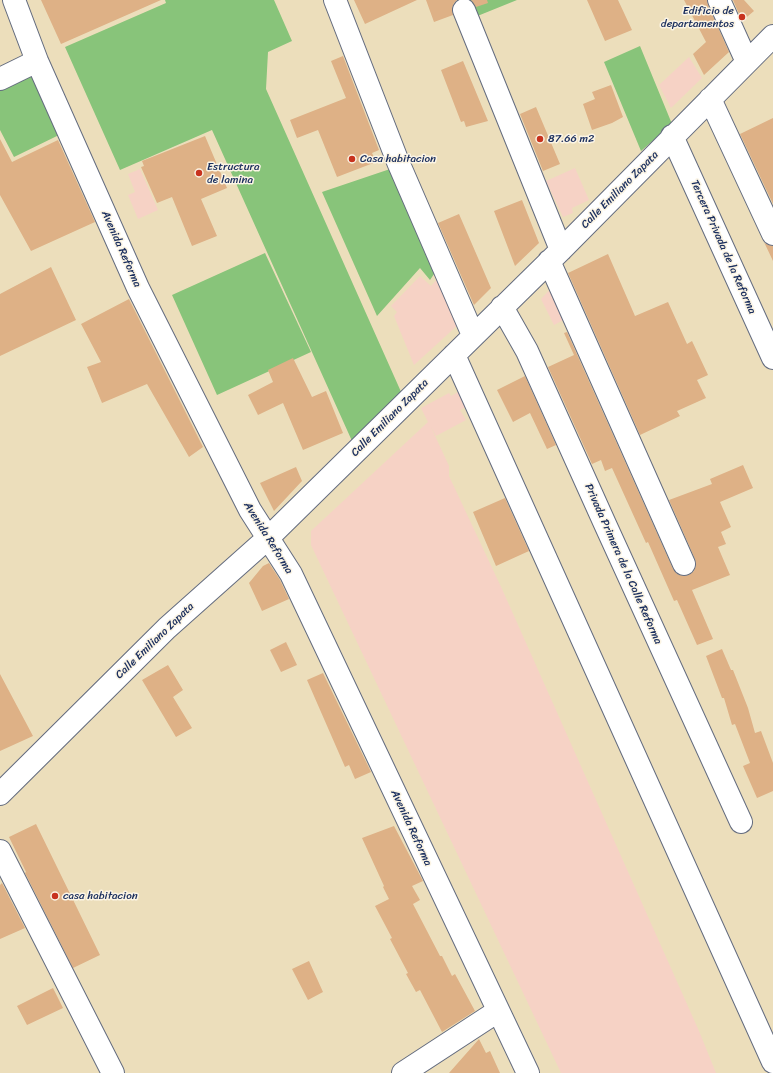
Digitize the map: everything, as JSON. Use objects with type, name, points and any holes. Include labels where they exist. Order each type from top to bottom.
[{"type":"street","name":"Avenida Reforma","points":[[14,0],[37,61],[138,288],[250,510],[291,574],[528,1073]]},
{"type":"street","points":[[335,0],[398,162],[473,335]]},
{"type":"street","points":[[719,0],[747,62]]},
{"type":"street","points":[[464,10],[555,255],[684,564]]},
{"type":"street","name":"Calle Emiliano Zapata","points":[[0,794],[167,628],[268,538],[555,255],[773,36]]},
{"type":"street","points":[[0,79],[37,61]]},
{"type":"street","points":[[710,99],[773,234]]},
{"type":"street","name":"Tercera Privada de la Reforma","points":[[672,136],[773,358]]},
{"type":"street","name":"Privada Primera de la Calle Reforma","points":[[502,307],[528,351],[741,822]]},
{"type":"street","points":[[454,355],[773,1062]]},
{"type":"street","points":[[0,850],[113,1073]]},
{"type":"street","points":[[405,1072],[498,1010]]},
{"type":"shaded area","points":[[689,57],[702,78],[671,108],[659,85]]},
{"type":"shaded area","points":[[575,168],[589,200],[572,208],[573,213],[563,217],[546,181]]},
{"type":"shaded area","points":[[140,169],[158,210],[138,219],[128,195],[135,192],[128,174]]},
{"type":"shaded area","points":[[420,276],[431,286],[439,277],[460,323],[414,365],[394,316],[397,312],[391,306]]},
{"type":"shaded area","points":[[556,283],[571,316],[554,325],[541,299]]},
{"type":"shaded area","points":[[460,391],[468,406],[460,410],[466,420],[436,436],[431,427],[449,466],[449,476],[502,589],[699,1031],[716,1073],[561,1073],[311,545],[311,531],[428,422],[421,408],[449,393],[451,396]]},
{"type":"green space","points":[[165,0],[274,0],[292,41],[268,52],[266,89],[402,394],[352,441],[212,130],[120,170],[65,47],[166,3]]},
{"type":"green space","points":[[468,0],[517,0],[475,17]]},
{"type":"green space","points":[[640,46],[672,124],[641,151],[604,62]]},
{"type":"green space","points":[[33,70],[59,135],[14,157],[0,130],[0,86]]},
{"type":"green space","points":[[393,168],[436,271],[430,280],[420,268],[377,316],[322,192]]},
{"type":"green space","points":[[265,253],[311,352],[217,395],[172,295]]},
{"type":"building","points":[[41,0],[161,0],[61,44]]},
{"type":"building","points":[[354,0],[417,0],[365,24]]},
{"type":"building","points":[[426,0],[457,0],[452,8],[453,15],[434,22]]},
{"type":"building","points":[[471,0],[487,0],[488,3],[476,7]]},
{"type":"building","points":[[587,0],[618,0],[632,30],[605,41]]},
{"type":"building","points":[[684,0],[707,0],[729,52],[704,75],[693,54],[706,42]]},
{"type":"building","name":"Edificio de departamentos","points":[[733,0],[744,0],[754,11],[742,21]]},
{"type":"building","points":[[343,56],[379,150],[372,153],[376,162],[337,177],[318,130],[297,138],[290,120],[346,98],[331,61]]},
{"type":"building","points":[[463,61],[488,121],[466,127],[464,121],[461,122],[441,70]]},
{"type":"building","points":[[611,85],[623,117],[612,123],[592,130],[583,104],[595,99],[592,92]]},
{"type":"building","name":"87.66 m2","points":[[536,107],[560,164],[543,171],[520,114]]},
{"type":"building","points":[[773,118],[773,204],[740,134]]},
{"type":"building","points":[[205,136],[227,188],[201,199],[217,236],[192,246],[172,197],[157,203],[141,167],[144,166],[142,161]]},
{"type":"building","points":[[0,139],[12,162],[58,140],[95,222],[31,251],[0,195]]},
{"type":"building","points":[[522,200],[539,243],[515,266],[494,211]]},
{"type":"building","points":[[459,214],[491,288],[474,305],[438,223]]},
{"type":"building","points":[[764,242],[773,246],[773,261]]},
{"type":"building","points":[[608,254],[635,316],[668,302],[687,344],[692,341],[708,375],[697,380],[706,398],[677,411],[680,416],[640,435],[568,273]]},
{"type":"building","points":[[51,267],[76,320],[0,356],[0,294]]},
{"type":"building","points":[[129,299],[203,447],[189,457],[147,384],[102,403],[87,367],[101,362],[81,324]]},
{"type":"building","points":[[567,332],[673,569],[677,574],[683,576],[689,575],[694,571],[696,565],[695,559],[669,500],[712,484],[710,479],[743,465],[753,488],[720,502],[731,527],[721,532],[726,544],[718,547],[730,575],[692,590],[713,639],[697,645],[677,600],[674,601],[648,542],[646,543],[612,468],[605,471],[601,460],[592,464],[548,367],[574,355],[564,333]]},
{"type":"building","points":[[293,358],[312,397],[326,391],[343,433],[303,450],[283,403],[258,415],[248,395],[273,382],[268,370]]},
{"type":"building","points":[[525,376],[556,445],[547,449],[530,413],[513,422],[497,390]]},
{"type":"building","points":[[296,467],[302,481],[274,511],[260,483]]},
{"type":"building","points":[[505,498],[529,551],[496,566],[473,512]]},
{"type":"building","points":[[269,563],[280,580],[289,599],[262,611],[249,583],[263,566]]},
{"type":"building","points":[[286,642],[297,665],[281,672],[270,650]]},
{"type":"building","points":[[722,649],[731,670],[733,670],[748,708],[755,733],[761,731],[773,763],[773,791],[757,798],[743,766],[750,763],[735,724],[732,725],[724,698],[722,698],[706,656]]},
{"type":"building","points":[[168,665],[183,690],[173,697],[192,728],[176,737],[142,680]]},
{"type":"building","points":[[323,673],[371,772],[355,779],[349,765],[345,767],[307,680]]},
{"type":"building","points":[[0,674],[33,736],[0,751]]},
{"type":"building","name":"casa habitacion","points":[[36,824],[100,955],[73,968],[25,873],[26,872],[9,837]]},
{"type":"building","points":[[394,826],[423,881],[412,886],[420,900],[413,904],[440,956],[442,956],[452,976],[455,974],[475,1011],[442,1032],[420,990],[416,992],[406,974],[408,973],[375,906],[389,899],[362,838]]},
{"type":"building","points":[[2,883],[25,928],[0,939],[0,885]]},
{"type":"building","points":[[309,961],[323,992],[308,1000],[292,969]]},
{"type":"building","points":[[53,988],[63,1008],[27,1025],[17,1006]]},
{"type":"building","points":[[479,1039],[486,1053],[490,1051],[500,1073],[449,1073]]},
{"type":"place","name":"Edificio de departamentos","points":[[742,17]]},
{"type":"place","name":"87.66 m2","points":[[540,139]]},
{"type":"place","name":"Casa habitacion","points":[[352,159]]},
{"type":"place","name":"Estructura de lamina","points":[[199,173]]},
{"type":"place","name":"casa habitacion","points":[[55,896]]}]
